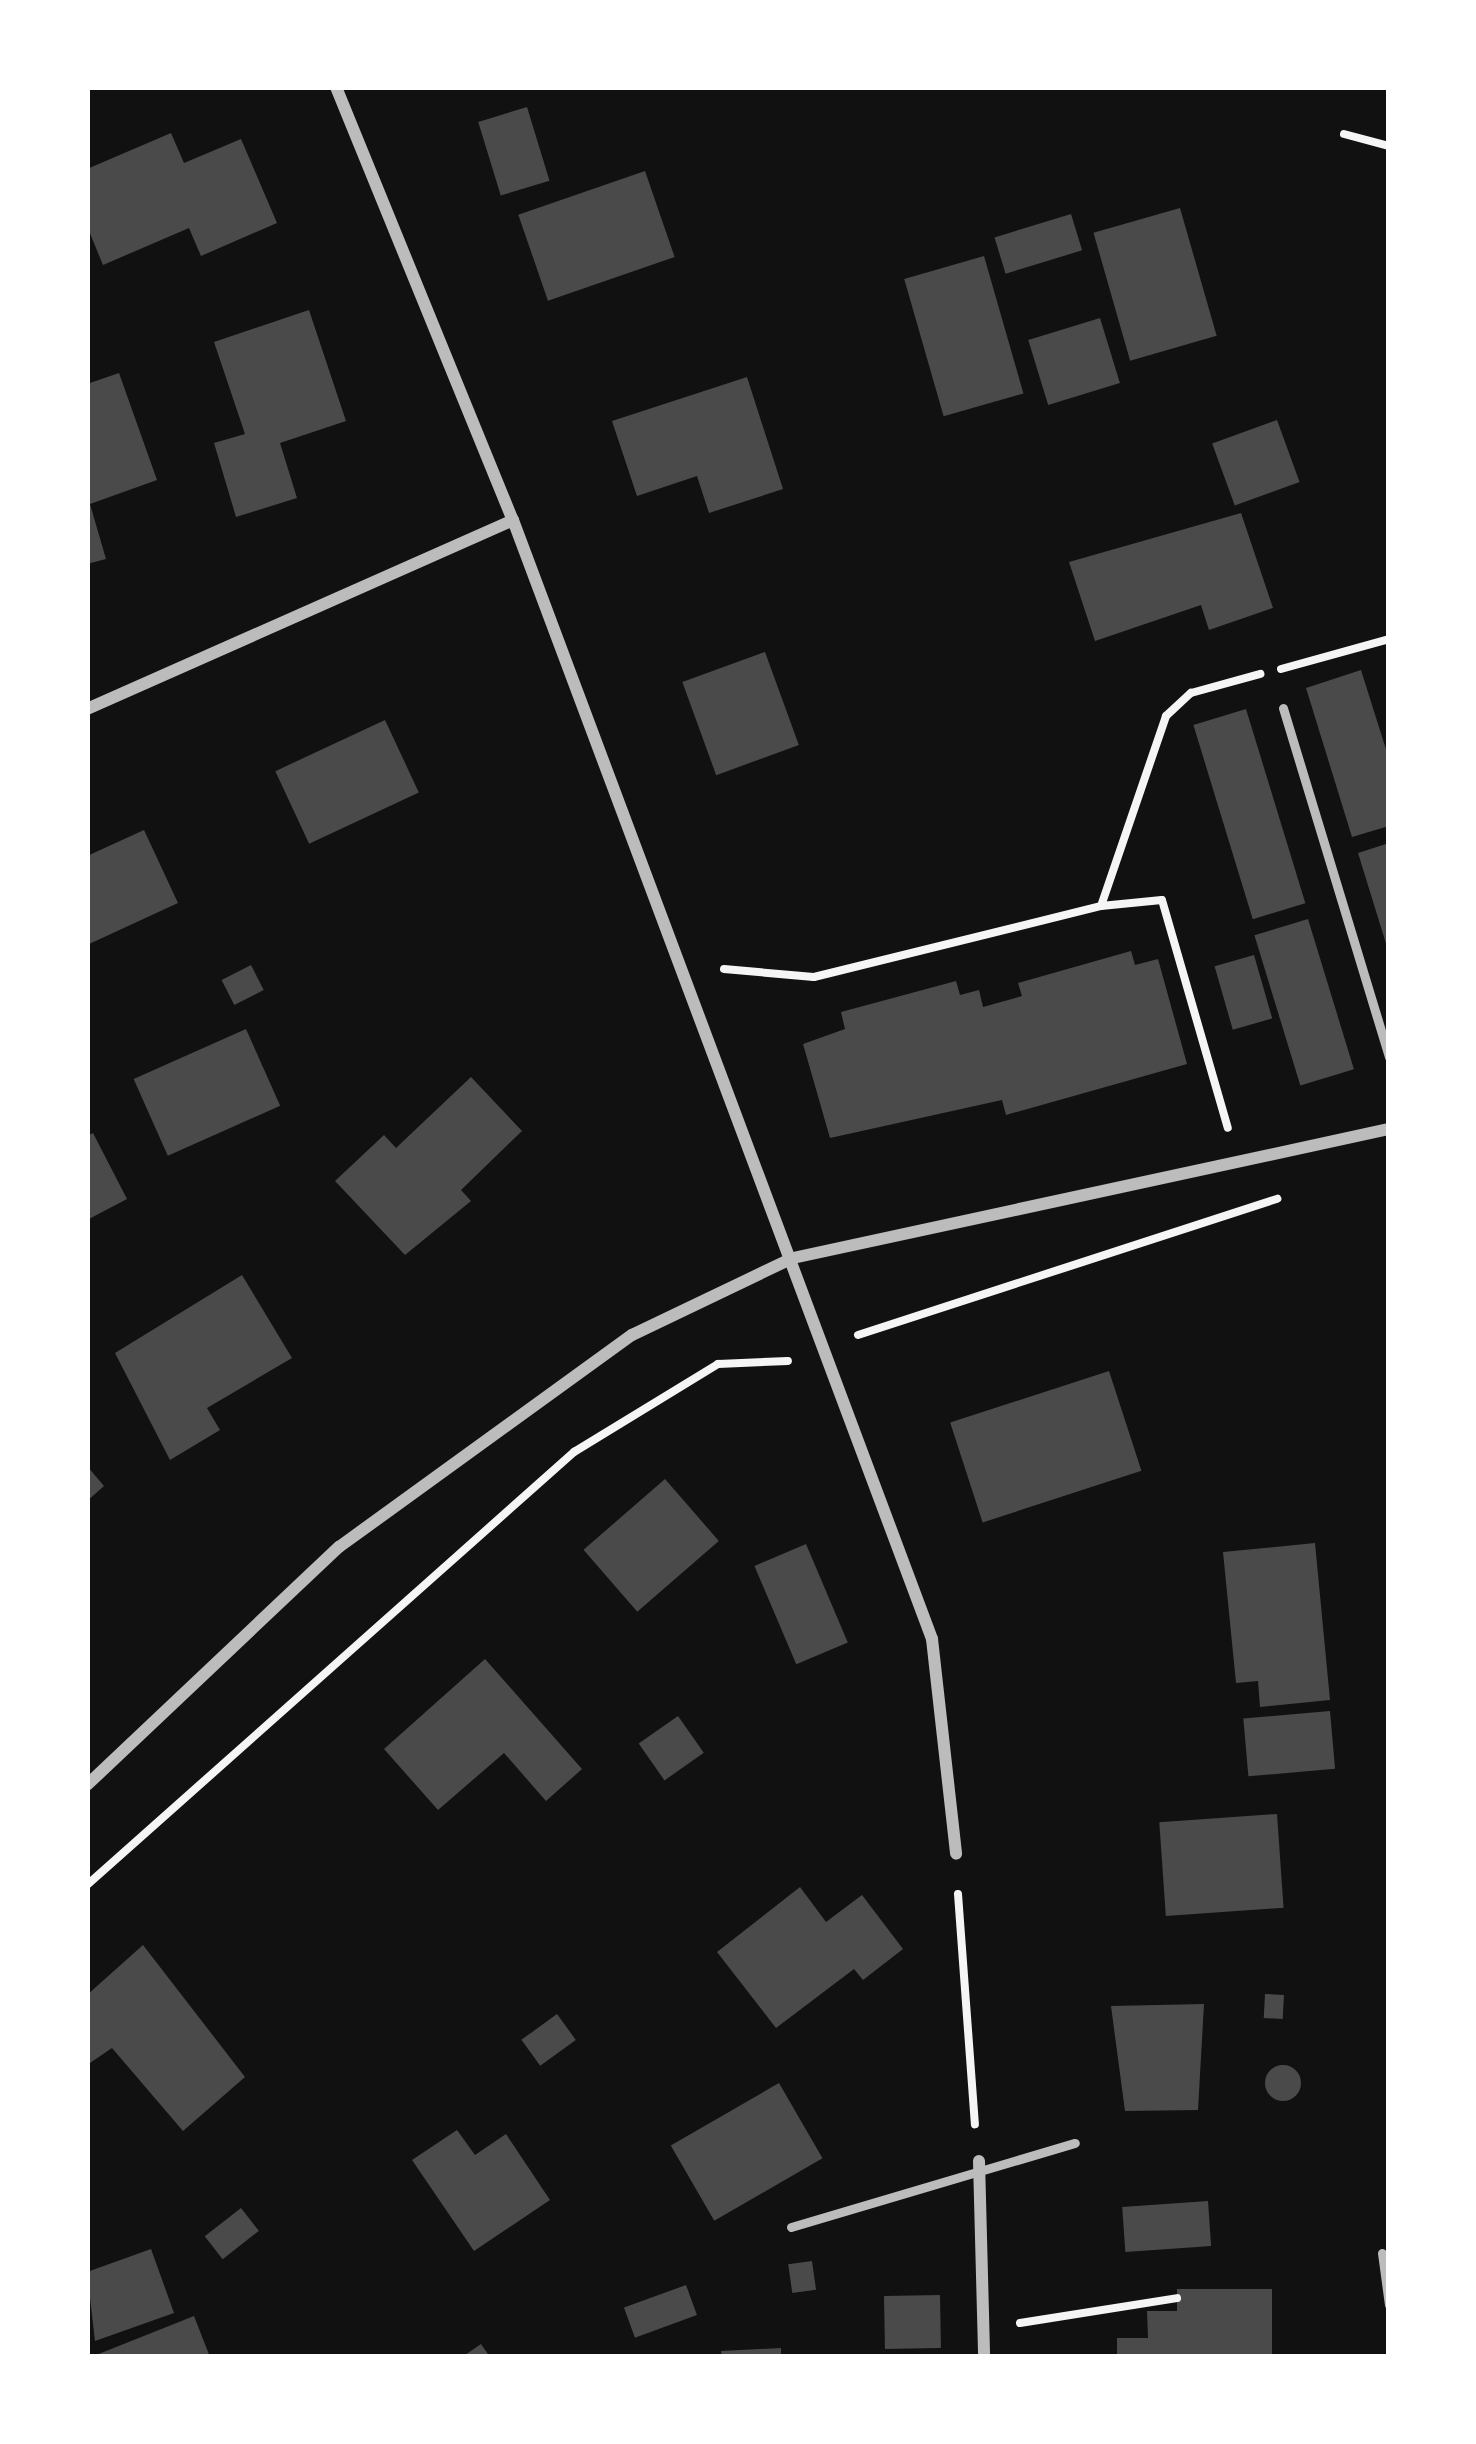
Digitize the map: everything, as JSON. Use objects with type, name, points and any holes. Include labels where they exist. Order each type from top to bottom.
[{"type":"street","points":[[336,87],[513,520],[932,1639],[956,1854]]},
{"type":"street","points":[[87,709],[513,520]]},
{"type":"street","points":[[87,1785],[339,1547],[632,1335],[793,1258],[1389,1130]]},
{"type":"street","points":[[979,2166],[984,2357]]},
{"type":"lane","points":[[1283,709],[1389,1057]]},
{"type":"lane","points":[[791,2227],[979,2166],[1075,2143]]},
{"type":"lane","points":[[1382,2253],[1389,2305]]},
{"type":"path","points":[[1344,134],[1389,146]]},
{"type":"path","points":[[1101,906],[1166,716],[1191,693],[1389,639]]},
{"type":"path","points":[[682,966],[814,977],[1101,906],[1162,900],[1238,1162]]},
{"type":"path","points":[[87,1885],[574,1452],[718,1364],[764,1368],[826,1350],[1299,1192]]},
{"type":"path","points":[[956,1854],[979,2166]]},
{"type":"path","points":[[983,2324],[1177,2298]]},
{"type":"building","points":[[527,107],[550,181],[501,196],[478,122]]},
{"type":"building","points":[[171,133],[184,163],[241,139],[277,223],[201,256],[189,228],[103,265],[87,226],[87,169]]},
{"type":"building","points":[[645,171],[675,257],[548,301],[518,215]]},
{"type":"building","points":[[1180,208],[1217,336],[1130,361],[1093,233]]},
{"type":"building","points":[[1071,214],[1082,250],[1006,274],[994,237]]},
{"type":"building","points":[[984,256],[1023,393],[944,416],[904,279]]},
{"type":"building","points":[[309,310],[346,421],[280,443],[297,498],[236,517],[214,443],[245,434],[214,342]]},
{"type":"building","points":[[1100,318],[1120,383],[1048,405],[1028,340]]},
{"type":"building","points":[[119,373],[157,480],[90,504],[106,559],[87,564],[87,384]]},
{"type":"building","points":[[747,377],[783,489],[709,513],[697,476],[637,496],[612,421]]},
{"type":"building","points":[[1277,420],[1300,482],[1235,506],[1212,444]]},
{"type":"building","points":[[1241,513],[1273,608],[1209,630],[1201,605],[1095,641],[1069,562]]},
{"type":"building","points":[[765,652],[799,745],[716,775],[682,682]]},
{"type":"building","points":[[1361,670],[1389,759],[1389,826],[1352,837],[1306,688]]},
{"type":"building","points":[[1246,709],[1305,903],[1253,919],[1193,725]]},
{"type":"building","points":[[385,720],[419,793],[309,844],[275,771]]},
{"type":"building","points":[[144,830],[178,903],[87,945],[87,856]]},
{"type":"building","points":[[1389,843],[1389,949],[1388,950],[1358,853]]},
{"type":"building","points":[[1308,919],[1354,1069],[1300,1086],[1254,935]]},
{"type":"building","points":[[1131,951],[1135,965],[1158,959],[1187,1064],[1006,1115],[1002,1100],[830,1138],[803,1044],[845,1029],[841,1012],[956,981],[960,995],[979,990],[983,1007],[1022,996],[1018,983]]},
{"type":"building","points":[[1254,955],[1272,1018],[1233,1030],[1215,966]]},
{"type":"building","points":[[251,965],[264,990],[234,1005],[222,980]]},
{"type":"building","points":[[246,1029],[280,1106],[168,1156],[134,1079]]},
{"type":"building","points":[[471,1077],[522,1131],[461,1190],[471,1201],[405,1255],[335,1181],[384,1135],[396,1148]]},
{"type":"building","points":[[93,1133],[127,1199],[87,1220],[87,1136]]},
{"type":"building","points":[[242,1275],[292,1358],[207,1408],[220,1430],[170,1460],[115,1353]]},
{"type":"building","points":[[1109,1371],[1141,1471],[983,1522],[950,1423]]},
{"type":"building","points":[[87,1466],[104,1486],[87,1501]]},
{"type":"building","points":[[665,1479],[719,1541],[637,1612],[583,1550]]},
{"type":"building","points":[[1315,1543],[1330,1700],[1260,1707],[1258,1681],[1236,1683],[1223,1552]]},
{"type":"building","points":[[806,1544],[848,1642],[796,1664],[754,1566]]},
{"type":"building","points":[[485,1659],[582,1769],[546,1801],[504,1753],[438,1810],[384,1749]]},
{"type":"building","points":[[1330,1711],[1335,1769],[1248,1776],[1243,1719]]},
{"type":"building","points":[[678,1716],[704,1753],[664,1780],[639,1744]]},
{"type":"building","points":[[1277,1814],[1284,1908],[1166,1916],[1159,1822]]},
{"type":"building","points":[[800,1887],[826,1922],[862,1895],[903,1949],[863,1980],[854,1969],[776,2028],[717,1952]]},
{"type":"building","points":[[143,1945],[245,2077],[183,2131],[112,2048],[87,2065],[87,1995]]},
{"type":"building","points":[[1265,1994],[1284,1995],[1283,2019],[1264,2018]]},
{"type":"building","points":[[1204,2004],[1198,2110],[1125,2111],[1111,2006]]},
{"type":"building","points":[[557,2014],[576,2040],[540,2066],[521,2040]]},
{"type":"building","points":[[1283,2065],[1296,2070],[1301,2083],[1296,2096],[1283,2101],[1270,2096],[1265,2083],[1270,2070]]},
{"type":"building","points":[[779,2083],[822,2158],[714,2221],[671,2146]]},
{"type":"building","points":[[457,2130],[475,2155],[506,2134],[550,2200],[474,2251],[412,2160]]},
{"type":"building","points":[[1208,2201],[1211,2246],[1125,2252],[1122,2207]]},
{"type":"building","points":[[241,2208],[259,2231],[223,2259],[205,2236]]},
{"type":"building","points":[[151,2249],[174,2313],[95,2341],[87,2272]]},
{"type":"building","points":[[812,2261],[816,2290],[792,2293],[788,2264]]},
{"type":"building","points":[[686,2285],[697,2315],[635,2338],[624,2308]]},
{"type":"building","points":[[1177,2289],[1272,2289],[1272,2357],[1117,2357],[1117,2338],[1148,2338],[1147,2311],[1177,2311]]},
{"type":"building","points":[[940,2295],[941,2348],[885,2349],[884,2296]]},
{"type":"building","points":[[194,2316],[210,2357],[91,2357]]},
{"type":"building","points":[[481,2344],[490,2357],[462,2357]]},
{"type":"building","points":[[781,2348],[781,2357],[722,2357],[721,2351]]}]
